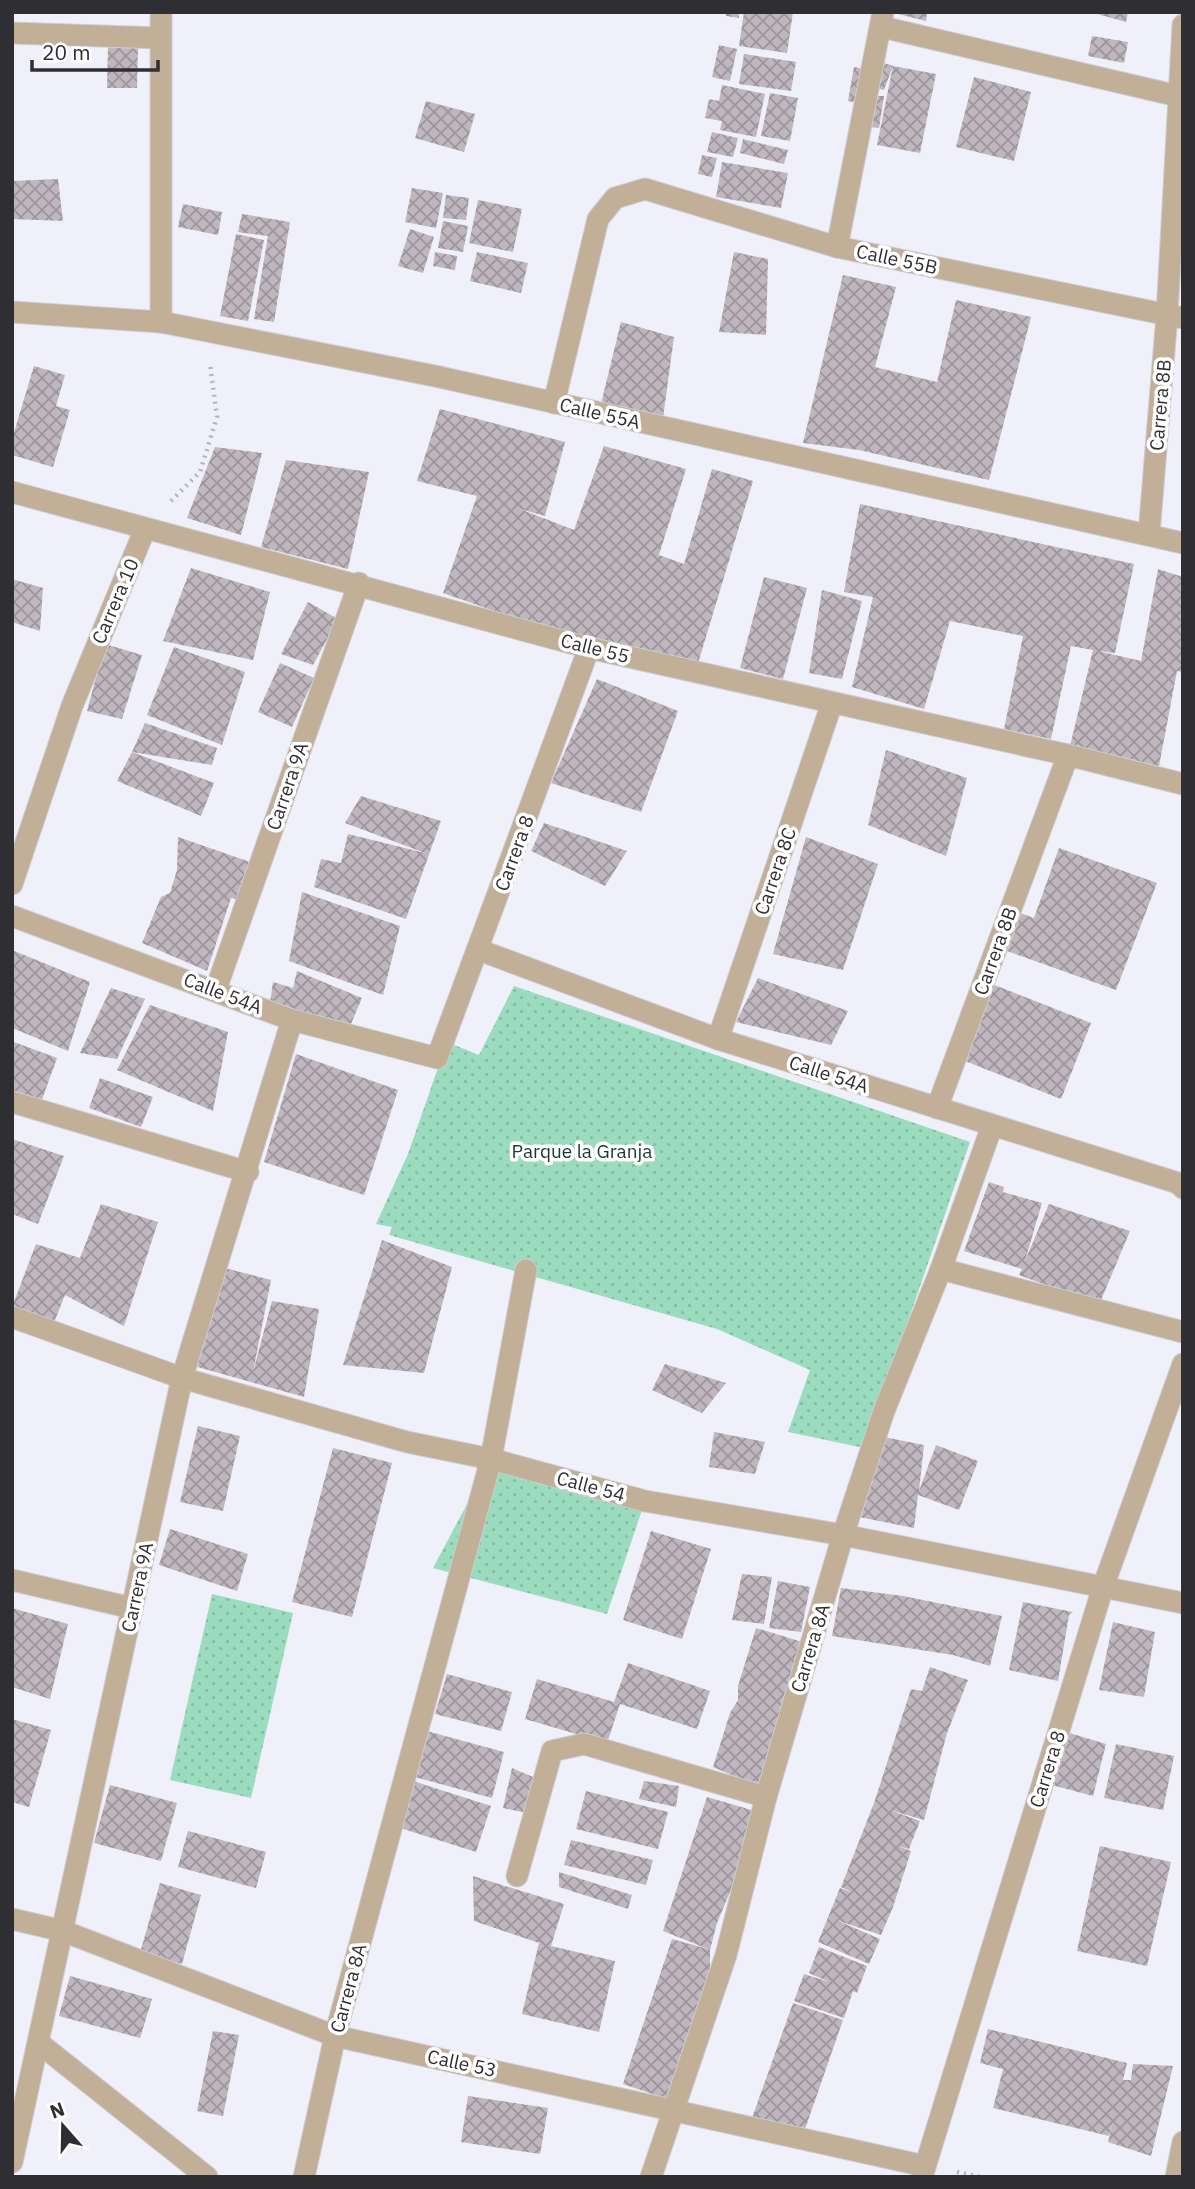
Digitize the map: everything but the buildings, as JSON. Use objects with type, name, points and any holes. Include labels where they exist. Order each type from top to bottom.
[{"type":"street","points":[[161,12],[161,322]]},
{"type":"street","points":[[837,247],[882,20],[1178,96]]},
{"type":"street","name":"Carrera 8B","points":[[1149,534],[1175,317],[1178,96],[1183,25]]},
{"type":"street","points":[[12,33],[160,38]]},
{"type":"street","name":"Calle 55B","points":[[554,403],[598,219],[615,198],[645,189],[837,247],[1175,317]]},
{"type":"street","name":"Calle 55A","points":[[12,312],[161,322],[435,376],[1183,543]]},
{"type":"street","name":"Calle 55","points":[[12,492],[359,583],[589,648],[1068,755],[1183,784]]},
{"type":"street","name":"Carrera 10","points":[[12,884],[72,706],[145,529]]},
{"type":"street","name":"Carrera 9A","points":[[215,989],[359,583]]},
{"type":"street","name":"Carrera 8","points":[[437,1058],[589,648]]},
{"type":"street","name":"Carrera 8C","points":[[718,1039],[832,703]]},
{"type":"street","name":"Carrera 8B","points":[[937,1108],[1068,755]]},
{"type":"street","name":"Calle 54A","points":[[12,916],[215,989],[292,1020],[437,1058]]},
{"type":"street","name":"Calle 54A","points":[[479,950],[718,1039],[992,1126],[1181,1180]]},
{"type":"street","name":"Carrera 9A","points":[[12,2162],[182,1378],[248,1172],[292,1020]]},
{"type":"street","points":[[12,1102],[248,1172]]},
{"type":"street","name":"Carrera 8A","points":[[651,2177],[726,1955],[765,1797],[843,1535],[884,1411],[941,1269],[992,1126]]},
{"type":"street","points":[[941,1269],[1183,1332]]},
{"type":"street","name":"Carrera 8A","points":[[304,2177],[335,2036],[491,1459],[526,1270]]},
{"type":"street","name":"Calle 54","points":[[12,1317],[182,1378],[407,1442],[491,1459],[645,1501],[843,1535],[1183,1603]]},
{"type":"street","name":"Carrera 8","points":[[923,2171],[1103,1587],[1183,1364]]},
{"type":"street","points":[[12,1580],[132,1608]]},
{"type":"street","points":[[517,1876],[552,1751],[584,1744],[765,1797]]},
{"type":"street","name":"Calle 53","points":[[12,1919],[63,1931],[335,2036],[673,2109],[923,2171]]},
{"type":"street","points":[[39,2043],[207,2177]]},
{"type":"street","points":[[1175,2177],[1183,2142]]},
{"type":"path","points":[[145,529],[200,472],[217,418],[205,332]]},
{"type":"green space","name":"Parque la Granja","points":[[514,986],[970,1142],[864,1448],[788,1432],[810,1370],[717,1329],[389,1235],[392,1227],[376,1224],[408,1154],[447,1042],[479,1055]]},
{"type":"green space","points":[[491,1459],[645,1501],[607,1614],[433,1568]]},
{"type":"green space","points":[[212,1594],[293,1613],[251,1798],[170,1780]]}]
